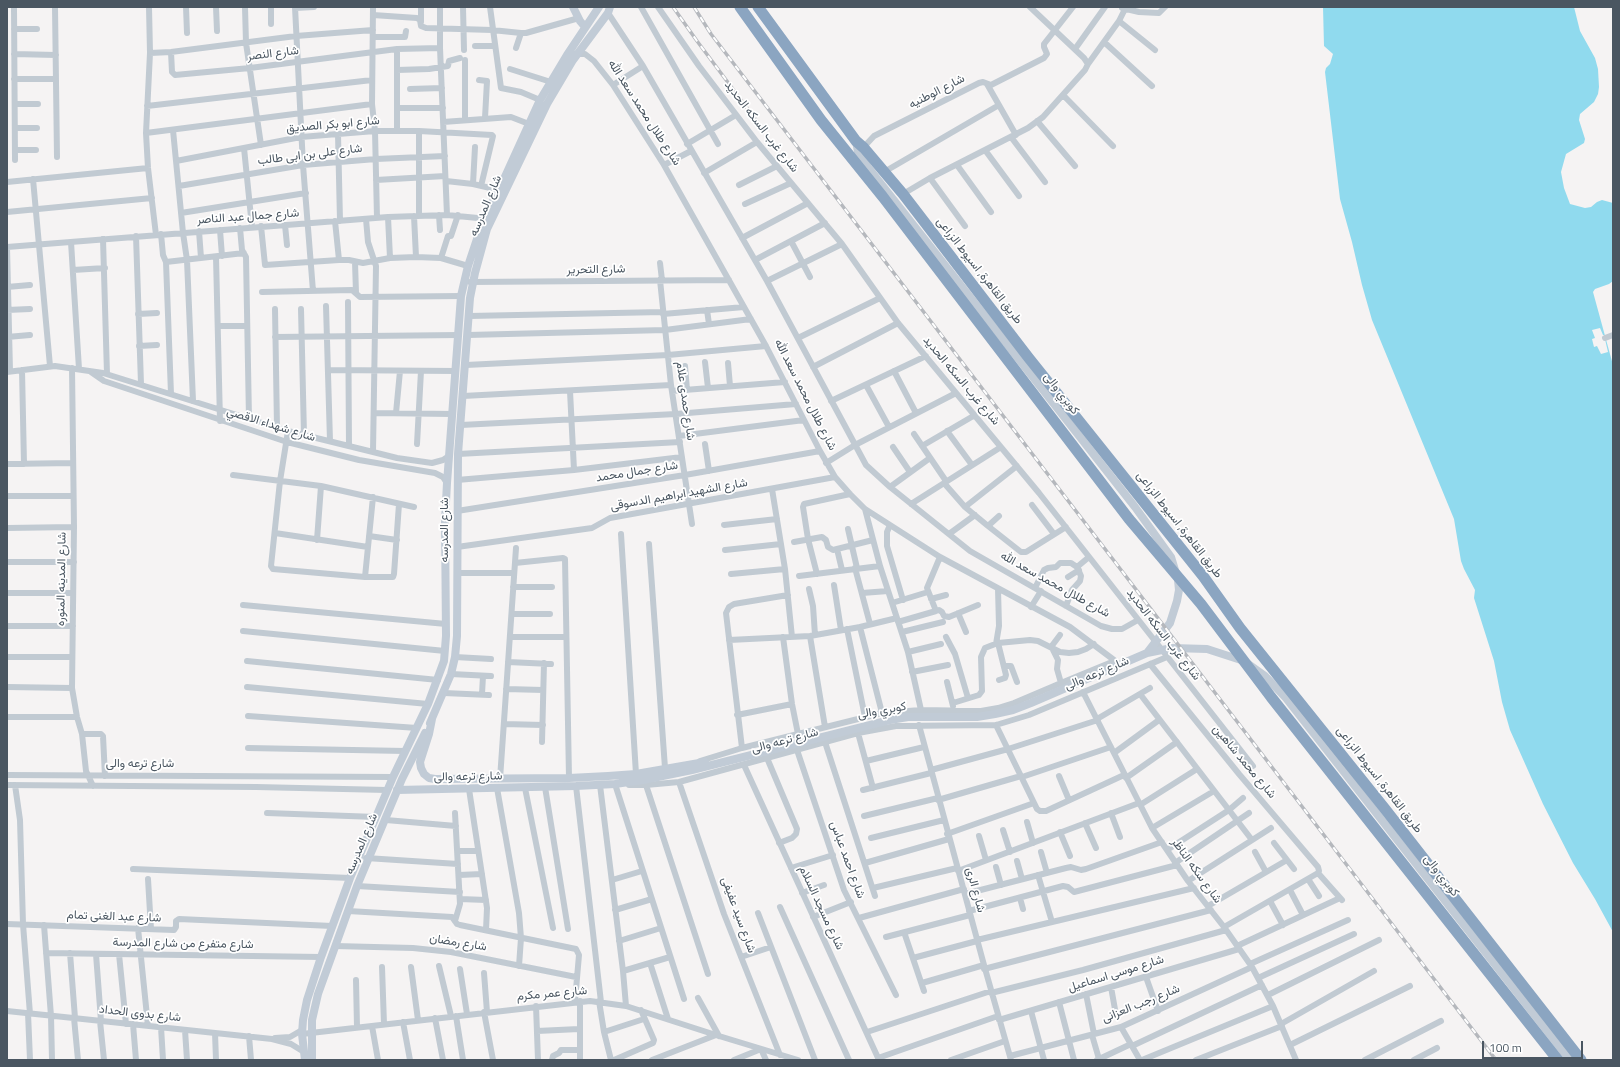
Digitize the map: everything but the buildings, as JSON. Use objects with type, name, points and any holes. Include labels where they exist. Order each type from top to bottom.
[{"type":"highway","points":[[740,7],[785,67],[821,120],[884,197],[1129,519],[1201,604],[1271,697],[1558,1060]]},
{"type":"highway","name":"طريق القاهرة, اسيوط الزراعى","points":[[758,7],[859,147],[903,194],[1028,358],[1215,592],[1240,628],[1412,842],[1581,1060]]},
{"type":"highway","points":[[1201,604],[1210,607],[1215,606],[1215,592]]},
{"type":"highway","points":[[1225,636],[1226,626],[1230,622],[1240,628]]},
{"type":"main road","points":[[573,7],[578,18],[586,27]]},
{"type":"main road","name":"شارع المدرسه","points":[[304,1056],[302,1032],[307,1000],[321,957],[350,878],[387,790],[438,680],[445,650],[445,521],[447,483],[461,296],[468,266],[499,190],[540,100],[567,55],[599,7]]},
{"type":"main road","name":"شارع المدرسه","points":[[312,1060],[311,1032],[315,1002],[334,946],[397,790],[444,693],[455,657],[457,636],[458,454],[473,282],[488,219],[547,104],[576,54],[609,10]]},
{"type":"main road","name":"كوبري والى","points":[[859,147],[867,166],[1135,507],[1171,557],[1178,580],[1179,590],[1177,601],[1170,623],[1143,653]]},
{"type":"main road","name":"كوبري والى","points":[[966,304],[978,315],[997,338],[1131,510],[1166,559],[1174,581],[1174,590],[1169,612],[1143,653]]},
{"type":"main road","points":[[446,636],[457,636]]},
{"type":"main road","name":"كوبري والى","points":[[680,766],[739,755],[890,719],[908,716],[976,716],[995,713],[1030,702],[1143,653],[1172,645],[1208,646],[1246,658],[1267,673],[1290,694],[1344,763],[1412,842]]},
{"type":"main road","name":"كوبري والى","points":[[615,784],[692,770],[890,720],[908,717],[977,717],[1013,710],[1143,653],[1172,648],[1208,649],[1244,661],[1265,676],[1286,698],[1570,1060]]},
{"type":"main road","name":"شارع ترعه والى","points":[[432,719],[430,734],[420,762],[424,774],[429,778],[569,778],[636,774],[680,766]]},
{"type":"main road","name":"شارع ترعه والى","points":[[397,790],[525,788],[615,784]]},
{"type":"street","points":[[14,7],[15,160]]},
{"type":"street","points":[[55,7],[57,157]]},
{"type":"street","points":[[149,7],[150,54],[146,133],[148,168],[152,198],[163,255],[166,262],[171,394]]},
{"type":"street","points":[[186,7],[187,33]]},
{"type":"street","points":[[216,7],[217,31]]},
{"type":"street","points":[[245,7],[246,43],[261,145]]},
{"type":"street","points":[[270,7],[271,24]]},
{"type":"street","points":[[313,291],[301,137],[295,8],[314,7]]},
{"type":"street","points":[[373,7],[372,104],[375,132],[377,218]]},
{"type":"street","points":[[421,7],[421,22]]},
{"type":"street","points":[[440,7],[440,48],[442,67],[447,215]]},
{"type":"street","points":[[463,7],[464,50]]},
{"type":"street","points":[[490,7],[500,88],[521,92],[540,100]]},
{"type":"street","points":[[641,7],[718,144]]},
{"type":"street","name":"شارع غرب السكه الحديد","points":[[658,7],[699,66],[736,115],[842,244],[898,323],[1066,527],[1253,766]]},
{"type":"street","points":[[1030,7],[1076,49],[1088,64]]},
{"type":"street","points":[[1055,30],[1073,7]]},
{"type":"street","points":[[1076,49],[1105,7]]},
{"type":"street","points":[[903,194],[930,178],[1014,136],[1043,117],[1085,70],[1118,21],[1124,8],[1139,12],[1159,13],[1165,7]]},
{"type":"street","name":"شارع طلال محمد سعد الله","points":[[609,10],[767,281],[866,466],[970,551],[1101,626],[1112,629],[1122,628],[1138,620]]},
{"type":"street","points":[[373,15],[416,18],[419,19],[424,28],[492,30],[521,33],[526,33],[578,18]]},
{"type":"street","points":[[1118,21],[1155,50]]},
{"type":"street","points":[[14,29],[37,29]]},
{"type":"street","points":[[150,54],[296,36],[373,30]]},
{"type":"street","name":"شارع الوطنيه","points":[[859,147],[874,136],[979,83],[983,82],[991,85],[1044,58],[1046,54],[1044,44],[1055,30]]},
{"type":"street","points":[[372,37],[405,37],[406,31]]},
{"type":"street","points":[[516,48],[521,33]]},
{"type":"street","points":[[1104,42],[1152,86]]},
{"type":"street","points":[[475,46],[494,46]]},
{"type":"street","name":"شارع النصر","points":[[171,52],[173,75],[250,68],[397,49],[440,48]]},
{"type":"street","points":[[397,49],[397,131]]},
{"type":"street","points":[[14,54],[56,55]]},
{"type":"street","name":"شارع طلال محمد سعد الله","points":[[567,55],[585,54],[592,58],[613,86],[664,165],[766,346],[826,463],[835,477],[850,494],[865,509],[940,557],[1070,627],[1113,658],[1112,662]]},
{"type":"street","points":[[397,70],[442,67],[448,66],[449,61],[463,59],[465,120]]},
{"type":"street","points":[[613,86],[643,66]]},
{"type":"street","points":[[510,69],[551,82]]},
{"type":"street","points":[[14,79],[56,79]]},
{"type":"street","points":[[147,106],[372,80]]},
{"type":"street","points":[[479,80],[487,81],[485,118]]},
{"type":"street","points":[[987,84],[1014,136],[1046,182]]},
{"type":"street","points":[[410,89],[442,88]]},
{"type":"street","points":[[1063,94],[1113,146]]},
{"type":"street","points":[[15,104],[38,104]]},
{"type":"street","points":[[146,133],[372,104]]},
{"type":"street","points":[[884,172],[999,105]]},
{"type":"street","points":[[397,108],[443,108]]},
{"type":"street","points":[[511,117],[512,110]]},
{"type":"street","points":[[687,144],[736,115]]},
{"type":"street","points":[[443,122],[511,117],[529,124]]},
{"type":"street","points":[[455,133],[456,120]]},
{"type":"street","points":[[1037,121],[1075,166]]},
{"type":"street","points":[[15,128],[37,128]]},
{"type":"street","points":[[173,130],[187,260],[193,401]]},
{"type":"street","points":[[416,257],[419,131]]},
{"type":"street","name":"شارع ابو بكر الصديق","points":[[176,161],[301,137],[338,134],[419,131],[493,136],[481,186]]},
{"type":"street","points":[[338,134],[339,260]]},
{"type":"street","points":[[704,173],[757,142]]},
{"type":"street","points":[[473,184],[475,147]]},
{"type":"street","points":[[244,148],[252,227]]},
{"type":"street","points":[[15,150],[36,150]]},
{"type":"street","points":[[986,150],[1019,196]]},
{"type":"street","points":[[664,165],[691,151]]},
{"type":"street","name":"شارع على بن ابى طالب","points":[[179,186],[303,165],[376,159],[445,156]]},
{"type":"street","points":[[957,165],[992,212]]},
{"type":"street","points":[[739,185],[777,166]]},
{"type":"street","points":[[7,182],[148,168]]},
{"type":"street","points":[[376,180],[419,177],[446,179],[499,190]]},
{"type":"street","points":[[930,178],[965,226]]},
{"type":"street","points":[[33,179],[50,366]]},
{"type":"street","points":[[745,204],[792,184]]},
{"type":"street","points":[[181,213],[306,194]]},
{"type":"street","points":[[7,212],[152,198]]},
{"type":"street","points":[[742,238],[808,203]]},
{"type":"street","points":[[439,215],[440,230]]},
{"type":"street","points":[[441,258],[448,236],[451,236],[458,215]]},
{"type":"street","name":"شارع جمال عبد الناصر","points":[[7,247],[388,217],[458,215],[488,219]]},
{"type":"street","points":[[388,217],[390,258]]},
{"type":"street","points":[[366,219],[368,242],[375,261],[376,297],[373,452]]},
{"type":"street","points":[[755,260],[825,223]]},
{"type":"street","points":[[285,225],[287,245]]},
{"type":"street","points":[[261,226],[265,265],[339,260],[367,263],[390,258],[416,257],[441,258],[468,266]]},
{"type":"street","points":[[240,228],[242,248],[246,257],[249,419]]},
{"type":"street","points":[[220,230],[218,326],[220,421]]},
{"type":"street","points":[[198,231],[201,258]]},
{"type":"street","points":[[136,236],[140,384]]},
{"type":"street","points":[[103,239],[107,374]]},
{"type":"street","points":[[791,241],[810,277]]},
{"type":"street","points":[[71,242],[79,370]]},
{"type":"street","points":[[767,281],[842,244]]},
{"type":"street","points":[[7,247],[9,372]]},
{"type":"street","points":[[166,262],[244,253]]},
{"type":"street","points":[[356,262],[356,293]]},
{"type":"street","name":"شارع حمدى علام","points":[[660,263],[663,313],[672,388],[692,524]]},
{"type":"street","points":[[73,270],[104,268]]},
{"type":"street","name":"شارع التحرير","points":[[464,281],[729,280]]},
{"type":"street","points":[[8,287],[30,285]]},
{"type":"street","points":[[262,292],[352,290],[360,297],[461,296]]},
{"type":"street","points":[[798,338],[880,298]]},
{"type":"street","points":[[348,302],[349,446]]},
{"type":"street","points":[[326,306],[330,441]]},
{"type":"street","points":[[469,316],[663,313],[744,307]]},
{"type":"street","points":[[8,310],[30,309]]},
{"type":"street","points":[[275,309],[277,427]]},
{"type":"street","points":[[301,309],[304,435]]},
{"type":"street","points":[[707,310],[709,324]]},
{"type":"street","points":[[138,314],[156,313]]},
{"type":"street","points":[[468,335],[665,330],[751,319]]},
{"type":"street","points":[[813,367],[898,323]]},
{"type":"street","points":[[218,326],[247,326]]},
{"type":"street","points":[[8,336],[30,335]]},
{"type":"street","points":[[275,337],[459,335]]},
{"type":"street","points":[[1605,338],[1613,335]]},
{"type":"street","points":[[139,346],[157,345]]},
{"type":"street","points":[[466,364],[668,355],[766,346]]},
{"type":"street","points":[[831,401],[926,356]]},
{"type":"street","points":[[705,362],[708,388]]},
{"type":"street","points":[[728,363],[730,386]]},
{"type":"street","name":"شارع شهداء الاقصي","points":[[9,372],[50,366],[107,374],[288,431],[397,458],[432,463],[440,462],[449,456]]},
{"type":"street","points":[[685,366],[687,390]]},
{"type":"street","name":"شارع المدينه المنوره","points":[[72,368],[74,527],[72,688],[77,717],[82,734],[86,771],[94,786]]},
{"type":"street","points":[[22,370],[24,464]]},
{"type":"street","points":[[328,370],[456,372]]},
{"type":"street","points":[[396,413],[400,371]]},
{"type":"street","points":[[417,444],[421,371]]},
{"type":"street","points":[[894,371],[916,413]]},
{"type":"street","name":"شارع شهداء الاقصي","points":[[91,372],[104,381],[220,421],[287,442],[359,460],[435,473],[442,477],[447,483]]},
{"type":"street","points":[[463,396],[672,388],[687,390],[785,382]]},
{"type":"street","points":[[866,385],[889,427]]},
{"type":"street","points":[[570,391],[574,470]]},
{"type":"street","points":[[826,463],[854,445],[956,393]]},
{"type":"street","points":[[461,425],[676,414],[796,404]]},
{"type":"street","points":[[374,412],[452,414]]},
{"type":"street","points":[[922,446],[975,415]]},
{"type":"street","points":[[458,454],[573,448],[680,439],[804,420]]},
{"type":"street","points":[[288,431],[280,481],[271,566],[273,568],[391,578],[394,574],[399,504]]},
{"type":"street","points":[[947,432],[972,466]]},
{"type":"street","points":[[914,434],[945,482],[965,506],[1021,552],[1028,554],[1054,534],[1066,527]]},
{"type":"street","points":[[705,444],[709,471]]},
{"type":"street","points":[[893,447],[910,472]]},
{"type":"street","points":[[911,504],[1001,447]]},
{"type":"street","name":"شارع جمال محمد","points":[[457,511],[685,475],[820,451]]},
{"type":"street","points":[[457,480],[574,470],[682,457]]},
{"type":"street","points":[[890,487],[930,458]]},
{"type":"street","points":[[7,464],[73,463]]},
{"type":"street","points":[[965,506],[1017,466]]},
{"type":"street","points":[[233,475],[321,486],[414,507]]},
{"type":"street","name":"شارع الشهيد ابراهيم الدسوقى","points":[[457,547],[592,528],[610,518],[835,477]]},
{"type":"street","points":[[318,540],[321,486]]},
{"type":"street","points":[[772,489],[785,568],[792,637]]},
{"type":"street","points":[[817,574],[808,539],[803,507],[804,504],[850,494]]},
{"type":"street","points":[[7,496],[73,496]]},
{"type":"street","points":[[365,577],[373,498]]},
{"type":"street","points":[[1032,505],[1054,534]]},
{"type":"street","points":[[865,509],[880,566],[908,652],[921,710]]},
{"type":"street","points":[[948,534],[975,515]]},
{"type":"street","points":[[988,526],[999,516]]},
{"type":"street","points":[[724,525],[777,518]]},
{"type":"street","points":[[890,525],[887,532],[887,546],[903,600]]},
{"type":"street","points":[[7,528],[74,527]]},
{"type":"street","points":[[848,529],[853,545],[856,568],[870,624]]},
{"type":"street","points":[[275,533],[368,547]]},
{"type":"street","points":[[621,534],[636,774]]},
{"type":"street","points":[[369,536],[397,540]]},
{"type":"street","points":[[794,542],[822,537],[826,540],[830,549],[836,549],[873,540]]},
{"type":"street","points":[[649,544],[665,768]]},
{"type":"street","points":[[725,550],[781,544]]},
{"type":"street","points":[[500,779],[516,548]]},
{"type":"street","points":[[836,549],[842,570]]},
{"type":"street","points":[[936,611],[928,592],[927,585],[940,557]]},
{"type":"street","points":[[1068,577],[1089,557]]},
{"type":"street","points":[[515,563],[563,558],[565,561],[569,778]]},
{"type":"street","points":[[7,562],[74,562]]},
{"type":"street","points":[[1031,607],[1044,570],[1056,567],[1060,563],[1071,563],[1078,568],[1081,576],[1080,580],[1072,590],[1066,606]]},
{"type":"street","points":[[800,576],[880,566]]},
{"type":"street","points":[[731,574],[785,568]]},
{"type":"street","points":[[457,573],[514,573]]},
{"type":"street","points":[[834,585],[865,717]]},
{"type":"street","points":[[513,587],[552,587]]},
{"type":"street","points":[[809,589],[812,606],[812,635],[825,727]]},
{"type":"street","points":[[998,589],[1000,626],[997,643],[1006,677],[999,680]]},
{"type":"street","points":[[862,593],[888,591]]},
{"type":"street","points":[[892,603],[928,592]]},
{"type":"street","points":[[7,593],[73,593]]},
{"type":"street","points":[[742,748],[726,613],[729,607],[734,604],[788,595]]},
{"type":"street","points":[[931,599],[946,595]]},
{"type":"street","points":[[243,605],[446,624]]},
{"type":"street","points":[[729,640],[812,635],[898,620],[936,611],[942,612],[946,617],[978,605]]},
{"type":"street","points":[[958,613],[966,632]]},
{"type":"street","points":[[512,614],[550,614]]},
{"type":"street","points":[[902,632],[943,622]]},
{"type":"street","points":[[7,626],[73,626]]},
{"type":"street","points":[[860,627],[882,713]]},
{"type":"street","points":[[243,631],[445,650]]},
{"type":"street","points":[[1052,648],[1060,635]]},
{"type":"street","points":[[510,637],[566,637]]},
{"type":"street","points":[[783,637],[792,704],[798,734]]},
{"type":"street","points":[[946,637],[955,654],[968,698]]},
{"type":"street","points":[[953,703],[979,694],[982,691],[981,657],[985,648],[997,643],[1030,640],[1038,641],[1052,648],[1065,652],[1078,652],[1094,644]]},
{"type":"street","points":[[908,652],[941,644]]},
{"type":"street","points":[[1052,648],[1058,660],[1057,669],[1061,683]]},
{"type":"street","points":[[7,657],[72,658]]},
{"type":"street","points":[[455,657],[491,659]]},
{"type":"street","name":"شارع ترعه والى","points":[[615,784],[646,785],[679,782],[858,733],[896,726],[996,725],[1029,715],[1167,657]]},
{"type":"street","points":[[247,660],[438,680]]},
{"type":"street","points":[[508,662],[547,663],[543,690],[542,742]]},
{"type":"street","name":"شارع ترعه والى","points":[[680,766],[742,748],[882,713],[921,710],[981,711],[998,708],[1014,703],[1112,662]]},
{"type":"street","name":"شارع محمد شاهين","points":[[1150,664],[1239,774],[1318,867],[1318,873],[1341,899]]},
{"type":"street","points":[[912,672],[948,665]]},
{"type":"street","points":[[1004,666],[1011,666],[1017,682]]},
{"type":"street","points":[[451,674],[491,676]]},
{"type":"street","points":[[482,694],[483,676]]},
{"type":"street","points":[[947,682],[954,710]]},
{"type":"street","points":[[7,687],[72,688]]},
{"type":"street","points":[[247,688],[428,704]]},
{"type":"street","points":[[863,790],[1008,750],[1097,720],[1150,688]]},
{"type":"street","points":[[506,689],[543,690]]},
{"type":"street","name":"شارع سكه الناظر","points":[[1083,692],[1152,828],[1188,881],[1210,908],[1251,965],[1268,995],[1296,1060]]},
{"type":"street","points":[[444,693],[489,694]]},
{"type":"street","points":[[1140,694],[1252,840]]},
{"type":"street","points":[[737,715],[792,704]]},
{"type":"street","points":[[248,716],[417,728]]},
{"type":"street","points":[[7,717],[77,717]]},
{"type":"street","points":[[864,816],[938,799],[1021,777],[1112,750],[1159,720]]},
{"type":"street","points":[[504,724],[543,725]]},
{"type":"street","name":"شارع الرى","points":[[919,725],[948,837],[1011,1058]]},
{"type":"street","points":[[996,725],[1037,809],[1043,812],[1125,777],[1177,742]]},
{"type":"street","points":[[858,733],[873,788]]},
{"type":"street","points":[[82,734],[101,734],[103,736],[105,776]]},
{"type":"street","points":[[825,742],[875,896]]},
{"type":"street","points":[[866,761],[924,747]]},
{"type":"street","points":[[248,748],[405,752]]},
{"type":"street","name":"شارع احمد عباس","points":[[797,750],[844,890],[896,995]]},
{"type":"street","points":[[767,758],[797,829],[796,834],[792,838],[779,843]]},
{"type":"street","name":"شارع مسجد السلام","points":[[744,765],[878,1059]]},
{"type":"street","points":[[873,888],[958,869],[1010,852],[1111,813],[1139,804],[1197,769]]},
{"type":"street","name":"شارع ترعه والى","points":[[7,775],[393,777]]},
{"type":"street","points":[[24,775],[24,785]]},
{"type":"street","points":[[1058,776],[1069,800]]},
{"type":"street","name":"شارع سيد عفيفى","points":[[679,782],[724,914],[780,1055]]},
{"type":"street","points":[[615,784],[684,999]]},
{"type":"street","name":"شارع ترعه والى","points":[[7,785],[387,790]]},
{"type":"street","points":[[16,785],[20,820],[30,1060]]},
{"type":"street","points":[[600,785],[626,1006]]},
{"type":"street","points":[[646,785],[708,974]]},
{"type":"street","points":[[576,786],[600,1002],[604,1032],[611,1060]]},
{"type":"street","points":[[545,787],[568,929]]},
{"type":"street","points":[[496,788],[519,913],[521,938],[519,966]]},
{"type":"street","points":[[525,788],[553,928]]},
{"type":"street","points":[[469,789],[487,908],[486,930]]},
{"type":"street","points":[[1152,828],[1214,791]]},
{"type":"street","points":[[1167,850],[1229,810],[1243,798]]},
{"type":"street","points":[[865,863],[948,837],[1035,805]]},
{"type":"street","points":[[455,813],[460,892],[460,906],[455,921]]},
{"type":"street","points":[[1111,813],[1120,836]]},
{"type":"street","points":[[267,814],[376,817]]},
{"type":"street","points":[[886,937],[1066,886],[1074,892],[1176,864],[1249,814]]},
{"type":"street","points":[[386,820],[456,826]]},
{"type":"street","points":[[871,838],[944,820]]},
{"type":"street","points":[[1027,822],[1033,843]]},
{"type":"street","points":[[1085,823],[1096,848]]},
{"type":"street","points":[[1188,881],[1271,828]]},
{"type":"street","points":[[1003,830],[1010,852]]},
{"type":"street","points":[[1060,832],[1070,856]]},
{"type":"street","points":[[979,836],[986,860]]},
{"type":"street","points":[[858,918],[964,892],[1001,885],[1071,867],[1081,870],[1086,869],[1162,842]]},
{"type":"street","points":[[1274,843],[1294,869]]},
{"type":"street","points":[[458,851],[478,851]]},
{"type":"street","points":[[1041,852],[1047,873]]},
{"type":"street","points":[[1254,852],[1266,872]]},
{"type":"street","points":[[791,868],[833,855]]},
{"type":"street","points":[[359,857],[370,859],[458,864]]},
{"type":"street","points":[[922,983],[1210,908],[1287,860]]},
{"type":"street","points":[[1017,861],[1022,879]]},
{"type":"street","points":[[996,867],[1001,885]]},
{"type":"street","points":[[133,868],[350,878]]},
{"type":"street","points":[[612,880],[642,871]]},
{"type":"street","points":[[866,1032],[991,992],[1083,970],[1225,929],[1318,873]]},
{"type":"street","points":[[459,875],[482,874]]},
{"type":"street","points":[[1038,875],[1052,922]]},
{"type":"street","points":[[148,879],[151,929]]},
{"type":"street","points":[[1308,879],[1319,896]]},
{"type":"street","points":[[802,893],[824,885]]},
{"type":"street","points":[[357,886],[460,892]]},
{"type":"street","points":[[913,958],[1052,922],[1194,888]]},
{"type":"street","points":[[1290,890],[1303,915]]},
{"type":"street","points":[[1020,898],[1023,909]]},
{"type":"street","points":[[460,899],[486,900]]},
{"type":"street","points":[[615,910],[652,899]]},
{"type":"street","name":"شارع موسى اسماعيل","points":[[878,1059],[999,1018],[1031,1011],[1238,947],[1303,915],[1341,899]]},
{"type":"street","points":[[1270,901],[1283,925]]},
{"type":"street","points":[[813,916],[851,902]]},
{"type":"street","points":[[780,907],[848,1060]]},
{"type":"street","points":[[348,911],[452,917],[457,924],[460,925],[576,949],[579,955],[576,977],[580,1060]]},
{"type":"street","points":[[758,913],[815,1060]]},
{"type":"street","name":"شارع عبد الغنى تمام","points":[[7,924],[174,930],[176,927],[176,921],[179,919],[332,926]]},
{"type":"street","name":"شارع رجب العزانى","points":[[1011,1058],[1041,1048],[1121,1027],[1158,1011],[1251,965],[1348,920]]},
{"type":"street","points":[[44,925],[51,1016],[52,1060]]},
{"type":"street","points":[[138,928],[148,1026]]},
{"type":"street","points":[[619,941],[661,928]]},
{"type":"street","points":[[904,932],[924,991]]},
{"type":"street","points":[[1258,978],[1354,934]]},
{"type":"street","points":[[1268,995],[1379,940]]},
{"type":"street","name":"شارع رمضان","points":[[334,946],[433,950],[469,955],[576,977]]},
{"type":"street","points":[[741,957],[771,946]]},
{"type":"street","name":"شارع متفرع من شارع المدرسة","points":[[46,953],[321,957]]},
{"type":"street","points":[[70,953],[78,1060]]},
{"type":"street","points":[[96,954],[104,1060]]},
{"type":"street","points":[[119,954],[126,1024]]},
{"type":"street","points":[[623,971],[670,957]]},
{"type":"street","points":[[650,963],[668,1020]]},
{"type":"street","points":[[382,966],[384,1024]]},
{"type":"street","points":[[439,966],[463,1060]]},
{"type":"street","points":[[411,967],[418,1020]]},
{"type":"street","points":[[460,969],[466,1014]]},
{"type":"street","points":[[1196,1060],[1282,1025],[1374,972]]},
{"type":"street","points":[[484,973],[485,1012],[493,1060]]},
{"type":"street","points":[[1146,976],[1158,1011]]},
{"type":"street","points":[[356,980],[357,1027]]},
{"type":"street","points":[[1086,994],[1098,1060],[1262,985]]},
{"type":"street","points":[[1290,1045],[1410,986]]},
{"type":"street","points":[[1111,987],[1116,1015]]},
{"type":"street","points":[[652,1060],[717,1036],[698,998]]},
{"type":"street","name":"شارع عمر مكرم","points":[[302,1032],[372,1026],[578,1001],[600,1002],[641,1010],[717,1036],[797,1060]]},
{"type":"street","points":[[1059,1002],[1074,1060]]},
{"type":"street","points":[[536,1006],[538,1060]]},
{"type":"street","points":[[1121,1027],[1141,1060],[1273,1006]]},
{"type":"street","points":[[614,1060],[654,1043],[641,1010]]},
{"type":"street","name":"شارع بدوى الحداد","points":[[7,1011],[272,1039],[291,1044],[304,1056]]},
{"type":"street","points":[[1031,1011],[1044,1060]]},
{"type":"street","points":[[435,1018],[443,1060]]},
{"type":"street","points":[[604,1032],[644,1019]]},
{"type":"street","points":[[1365,1060],[1441,1021]]},
{"type":"street","points":[[404,1022],[410,1060]]},
{"type":"street","points":[[133,1024],[136,1060]]},
{"type":"street","points":[[372,1026],[378,1060]]},
{"type":"street","points":[[161,1027],[163,1060]]},
{"type":"street","points":[[537,1031],[579,1029]]},
{"type":"street","points":[[185,1030],[187,1060]]},
{"type":"street","name":"شارع بدوى الحداد","points":[[272,1039],[290,1037],[302,1032]]},
{"type":"street","points":[[215,1033],[216,1060]]},
{"type":"street","points":[[249,1036],[251,1060]]},
{"type":"street","points":[[951,1060],[1005,1040]]},
{"type":"street","points":[[1414,1060],[1437,1048]]},
{"type":"street","points":[[734,1060],[746,1058],[761,1049],[766,1060]]},
{"type":"street","points":[[552,1060],[553,1056],[559,1053],[560,1050],[579,1050]]},
{"type":"water","points":[[1323,7],[1574,7],[1580,31],[1595,58],[1598,69],[1598,94],[1594,102],[1580,114],[1579,120],[1585,139],[1584,143],[1566,154],[1561,172],[1564,188],[1570,204],[1585,208],[1591,207],[1602,200],[1613,203],[1613,281],[1595,289],[1593,292],[1613,365],[1613,932],[1573,863],[1543,804],[1510,730],[1502,702],[1494,661],[1474,598],[1475,590],[1461,561],[1454,519],[1372,320],[1340,199],[1325,72],[1326,68],[1330,64],[1333,54],[1324,46]]},
{"type":"pier","points":[[1600,328],[1604,335],[1608,352],[1601,354],[1597,346],[1594,347],[1592,339],[1595,338],[1592,330]]},
{"type":"railway","points":[[673,7],[759,124]]},
{"type":"railway","points":[[694,7],[711,34],[1496,1060]]}]
